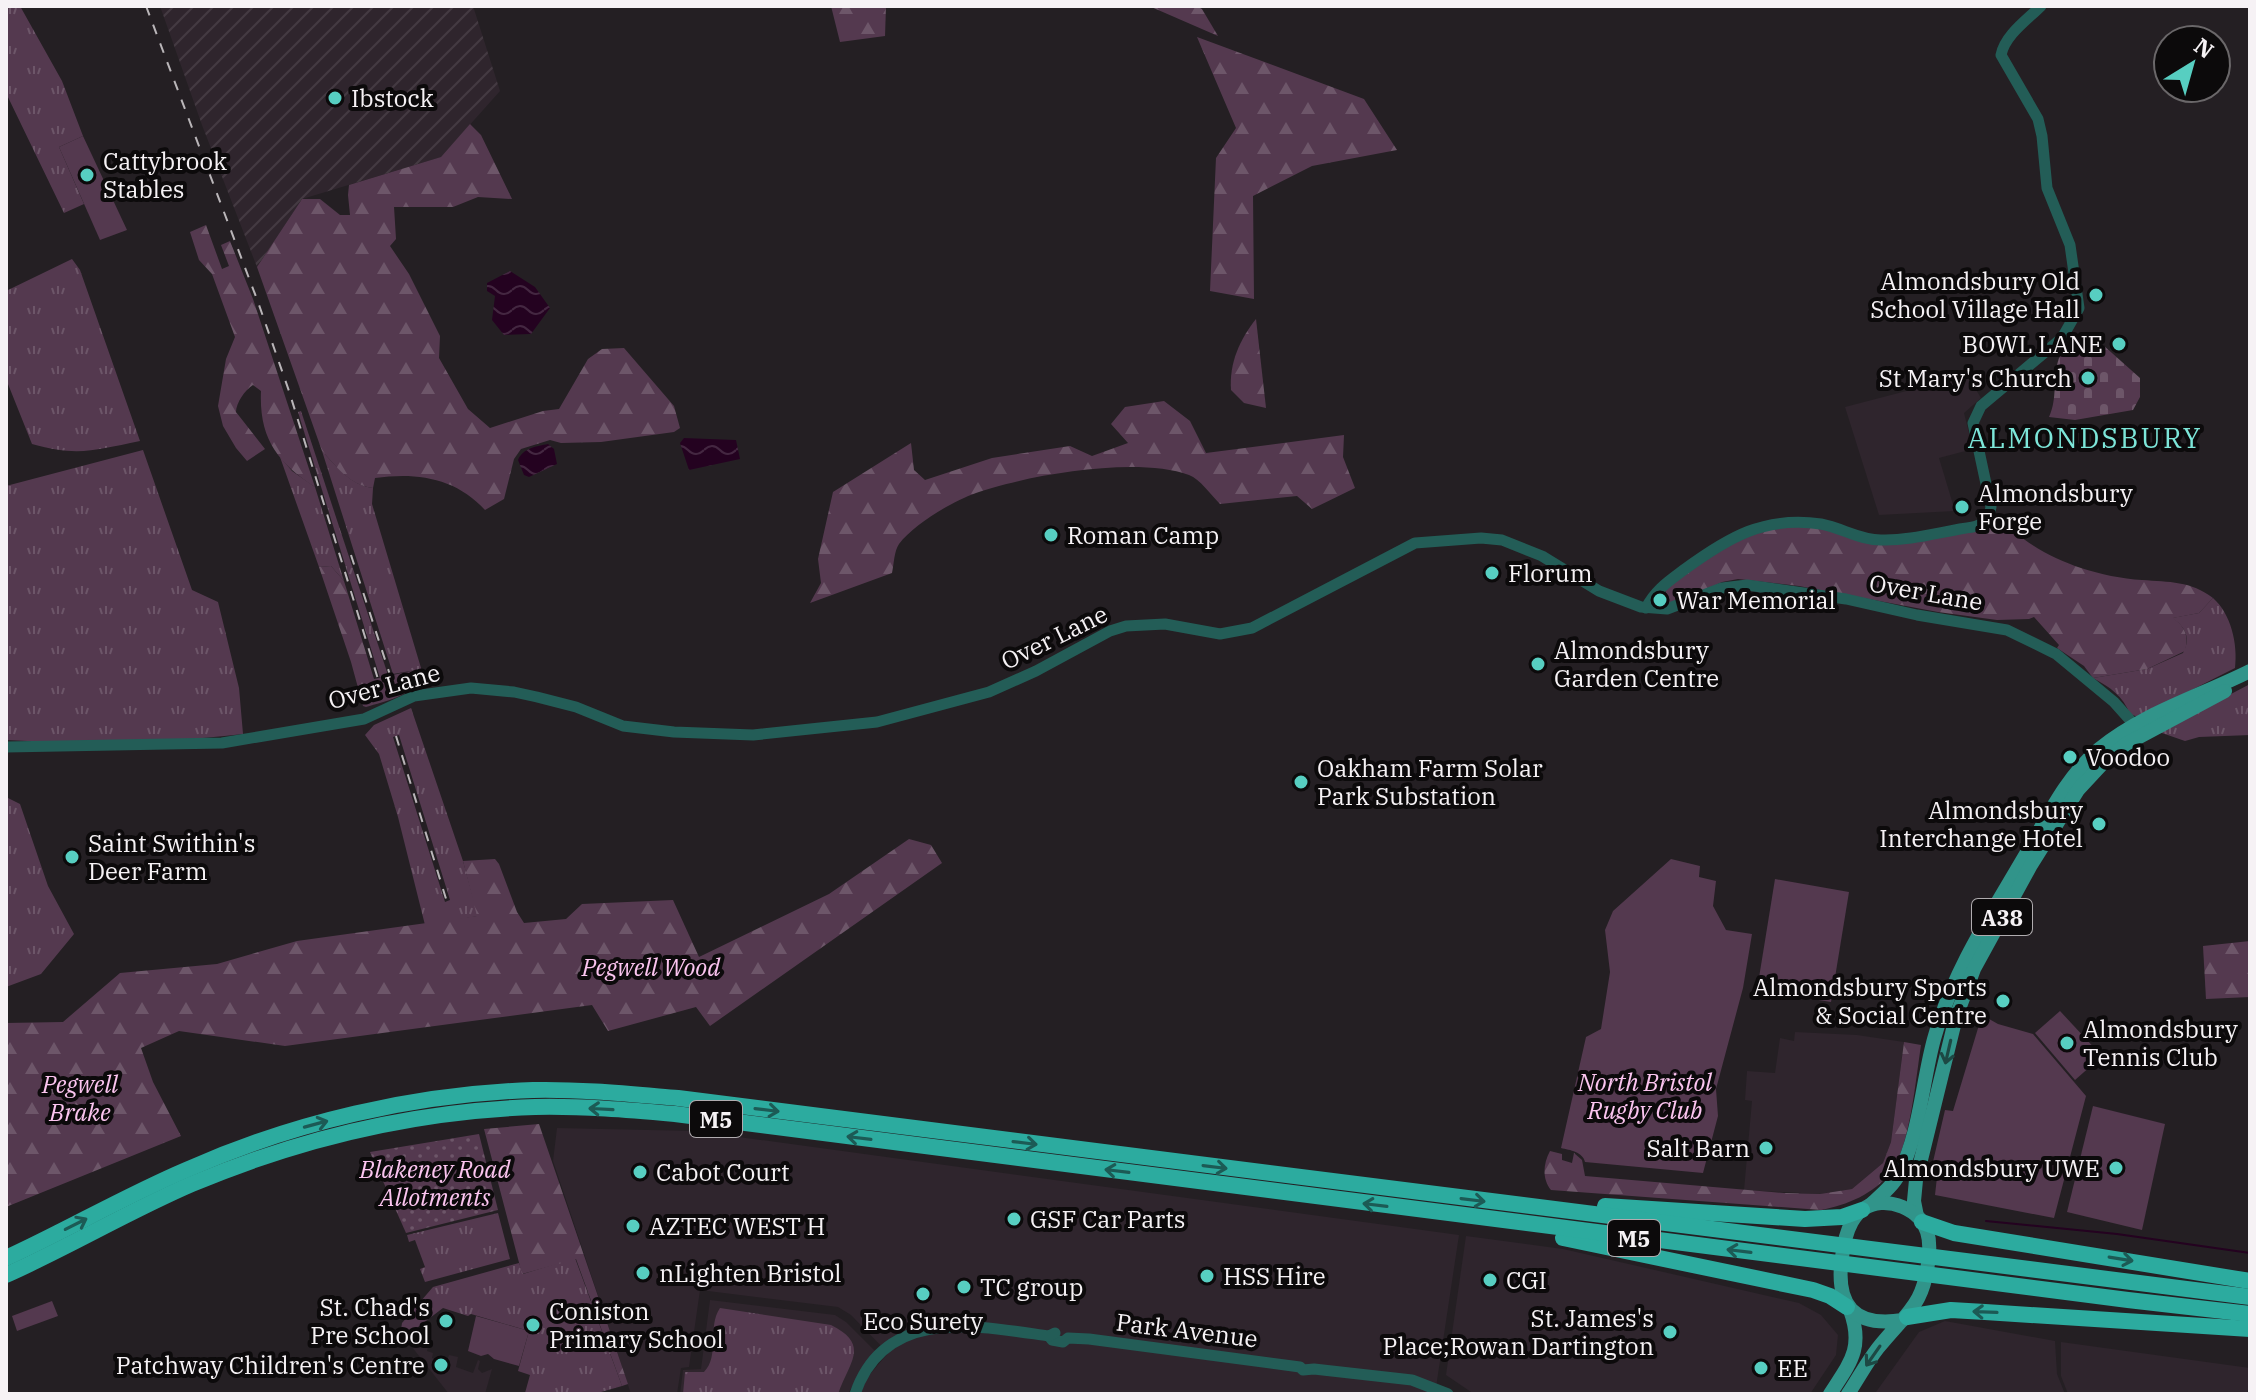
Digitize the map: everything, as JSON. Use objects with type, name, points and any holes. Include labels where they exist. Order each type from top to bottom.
[{"type":"highway","name":"M5","points":[[6,1258],[186,1170],[250,1144],[313,1125],[413,1102],[534,1090],[678,1098],[2250,1297]]},
{"type":"highway","name":"M5","points":[[6,1275],[192,1184],[317,1140],[416,1119],[536,1107],[602,1108],[675,1114],[2250,1314]]},
{"type":"highway","name":"M5","points":[[1523,1206],[1583,1205],[1805,1219],[1842,1217],[1866,1208]]},
{"type":"highway","name":"M5","points":[[1452,1215],[1813,1290],[1830,1296],[1848,1308]]},
{"type":"highway","points":[[1920,1219],[1954,1233],[2250,1281]]},
{"type":"highway","name":"M5","points":[[2129,1281],[2250,1287]]},
{"type":"highway","name":"M5","points":[[2128,1300],[2250,1328]]},
{"type":"highway","name":"M5","points":[[1905,1319],[1951,1310],[2250,1328]]},
{"type":"main road","name":"A38","points":[[1866,1208],[1898,1176],[1912,1142],[1934,1039],[1946,999],[1963,963],[2067,783],[2097,751],[2228,690],[2248,672]]},
{"type":"main road","name":"A38","points":[[1920,1219],[1914,1201],[1916,1180],[1956,1017],[1974,969],[2031,865],[2078,790],[2135,732]]},
{"type":"main road","points":[[1830,1394],[1856,1349],[1857,1339],[1840,1283],[1848,1226],[1866,1208],[1894,1204],[1920,1219],[1928,1237],[1926,1284],[1905,1319],[1877,1349],[1848,1394]]},
{"type":"main road","points":[[1848,1308],[1874,1322],[1905,1319]]},
{"type":"street","points":[[1646,608],[1659,588],[1716,547],[1744,532],[1772,523],[1786,521],[1824,525],[1859,537],[1885,540],[1980,525],[1989,517],[1991,507],[1976,445],[1974,417],[1981,406],[2062,338],[2079,308],[2070,245],[2047,188],[2038,119],[2002,61],[2002,49],[2011,36],[2041,6]]},
{"type":"street","name":"Over Lane","points":[[6,747],[222,743],[364,719],[414,696],[471,688],[514,692],[576,707],[623,726],[674,732],[753,735],[877,722],[989,692],[1036,671],[1110,631],[1126,626],[1165,624],[1220,634],[1252,628],[1424,541],[1481,538],[1502,540],[1542,556],[1599,591],[1646,608],[1667,609],[1722,588],[1747,585],[1846,599],[2007,630],[2056,654],[2117,705],[2135,732]]},
{"type":"street","name":"Park Avenue","points":[[855,1394],[862,1376],[881,1351],[907,1335],[933,1326],[979,1328],[1049,1336],[1057,1341],[1068,1338],[1300,1367],[1308,1365],[1314,1369],[1412,1380],[1448,1394]]},
{"type":"shaded area","points":[[160,6],[473,6],[500,91],[441,157],[302,199],[257,267]]},
{"type":"shaded area","points":[[1957,375],[1970,380],[1981,398],[1964,413],[1973,449],[1939,458],[1955,511],[1879,515],[1845,407]]},
{"type":"shaded area","points":[[1795,1032],[1857,1035],[1904,1042],[1891,1142],[1883,1163],[1852,1189],[1820,1194],[1744,1190],[1752,1101],[1745,1100],[1747,1071],[1775,1073],[1780,1038],[1794,1041]]},
{"type":"shaded area","points":[[557,1128],[695,1131],[1459,1235],[1435,1394],[861,1394],[866,1379],[888,1353],[851,1315],[838,1307],[700,1290],[689,1367],[681,1368],[677,1394],[631,1394],[553,1161]]},
{"type":"shaded area","points":[[1466,1236],[1563,1249],[1799,1303],[1821,1315],[1838,1335],[1836,1355],[1810,1394],[1474,1394],[1446,1375]]},
{"type":"shaded area","points":[[710,1300],[835,1315],[876,1352],[848,1394],[680,1394],[683,1370],[701,1369]]},
{"type":"shaded area","points":[[1945,1321],[2055,1341],[2057,1374],[2065,1394],[1878,1394],[1876,1392],[1919,1332]]},
{"type":"shaded area","name":"Patchway Children's Centre","points":[[401,1333],[430,1340],[427,1351],[433,1353],[432,1358],[446,1363],[449,1355],[458,1357],[456,1367],[473,1373],[478,1360],[478,1369],[482,1373],[492,1369],[485,1394],[449,1394]]},
{"type":"shaded area","points":[[2061,1342],[2250,1368],[2247,1394],[2068,1394],[2061,1376]]},
{"type":"green space","points":[[6,6],[20,6],[62,81],[83,136],[59,147],[84,204],[64,213],[6,93]]},
{"type":"green space","points":[[831,6],[886,6],[885,36],[840,42]]},
{"type":"green space","points":[[1149,6],[1196,6],[1202,9],[1218,36]]},
{"type":"green space","points":[[1197,37],[1364,99],[1397,150],[1312,166],[1253,196],[1254,299],[1210,291],[1216,158],[1236,128]]},
{"type":"green space","points":[[470,124],[481,135],[512,199],[478,197],[453,207],[394,207],[396,239],[390,246],[409,274],[440,336],[439,358],[468,409],[490,428],[559,409],[588,359],[602,349],[624,348],[674,406],[680,428],[674,432],[601,442],[561,443],[550,440],[521,449],[514,459],[504,499],[485,510],[474,499],[449,484],[421,477],[391,476],[375,478],[373,488],[350,479],[333,463],[322,451],[257,267],[302,199],[320,199],[340,215],[350,215],[349,185],[441,157]]},
{"type":"green space","name":"Cattybrook Stables","points":[[83,136],[127,230],[100,240],[59,147]]},
{"type":"green space","points":[[206,225],[222,269],[229,266],[221,245],[230,241],[253,299],[315,487],[290,468],[273,447],[263,422],[261,391],[253,385],[242,397],[236,412],[265,449],[247,461],[223,426],[218,406],[226,359],[235,337],[212,274],[199,260],[190,232]]},
{"type":"green space","points":[[72,259],[80,270],[140,441],[75,451],[32,444],[6,379],[6,291]]},
{"type":"green space","points":[[1256,319],[1266,408],[1244,403],[1231,390],[1237,352]]},
{"type":"green space","points":[[2081,338],[2103,345],[2140,378],[2140,397],[2133,410],[2075,420],[2049,417],[2059,358]]},
{"type":"green space","points":[[1164,401],[1190,421],[1206,453],[1344,435],[1343,457],[1355,488],[1312,509],[1297,496],[1220,504],[1193,477],[1167,470],[1112,468],[1052,474],[998,486],[945,507],[899,544],[892,573],[810,603],[821,583],[818,559],[833,492],[911,443],[914,470],[925,480],[992,458],[1070,446],[1092,456],[1128,443],[1111,424],[1125,407]]},
{"type":"green space","points":[[301,411],[388,675],[380,678],[298,412]]},
{"type":"green space","points":[[143,450],[192,590],[218,602],[239,688],[243,734],[125,742],[6,740],[6,486]]},
{"type":"green space","points":[[322,451],[351,479],[373,488],[372,504],[424,678],[417,683],[419,675],[416,670],[393,674]]},
{"type":"green space","points":[[280,457],[292,471],[315,487],[344,581],[331,566],[319,567]]},
{"type":"green space","points":[[1991,513],[2030,543],[2073,565],[2119,577],[2188,585],[2205,592],[2213,598],[2199,613],[2173,618],[2185,632],[2185,651],[2147,669],[2093,678],[2084,666],[2057,648],[2059,645],[2034,617],[1997,620],[1799,586],[1738,579],[1722,582],[1677,604],[1669,603],[1665,589],[1716,548],[1772,524],[1824,526],[1859,538],[1973,528]]},
{"type":"green space","points":[[331,566],[344,581],[374,679],[416,670],[419,675],[411,688],[398,697],[363,706],[319,567]]},
{"type":"green space","points":[[2213,598],[2232,630],[2235,668],[2138,717],[2130,714],[2115,693],[2093,678],[2147,669],[2183,653],[2186,634],[2172,618],[2199,613]]},
{"type":"green space","points":[[2250,684],[2250,735],[2199,737],[2185,741],[2159,732]]},
{"type":"green space","points":[[411,708],[463,861],[478,916],[425,925],[379,754],[365,735],[374,725]],"holes":[[[399,735],[450,900],[445,902],[393,737]]]},
{"type":"green space","points":[[6,797],[20,804],[48,886],[74,934],[41,974],[6,987]]},
{"type":"green space","name":"Pegwell Brake","points":[[909,839],[931,845],[942,863],[710,1026],[696,1007],[608,1031],[592,1005],[285,1046],[179,1031],[141,1048],[153,1082],[181,1136],[6,1207],[6,1023],[63,1022],[120,973],[217,964],[297,941],[477,916],[463,861],[495,859],[524,923],[566,919],[582,904],[673,900],[699,957],[829,894]]},
{"type":"green space","name":"North Bristol Rugby Club","points":[[1671,859],[1700,866],[1699,877],[1716,881],[1713,906],[1726,930],[1752,934],[1743,988],[1716,1089],[1718,1116],[1703,1173],[1585,1162],[1579,1154],[1561,1148],[1586,1037],[1601,1029],[1610,972],[1605,930],[1613,911]]},
{"type":"green space","points":[[1775,879],[1849,892],[1831,1002],[1757,990]]},
{"type":"green space","points":[[2250,941],[2250,997],[2206,999],[2203,946]]},
{"type":"green space","name":"Almondsbury Tennis Club","points":[[2060,1011],[2099,1053],[2100,1058],[2075,1080],[2035,1033]]},
{"type":"green space","points":[[1982,1015],[1998,1024],[2033,1034],[2086,1096],[2054,1218],[1935,1195],[1938,1168],[1932,1166],[1945,1110],[1953,1111]]},
{"type":"green space","points":[[1904,1042],[1921,1045],[1911,1111],[1898,1161],[1884,1180],[1850,1202],[1821,1210],[1551,1190],[1546,1181],[1545,1166],[1550,1151],[1562,1154],[1562,1160],[1572,1163],[1574,1153],[1582,1160],[1585,1176],[1784,1193],[1820,1194],[1852,1189],[1883,1163],[1891,1142]]},
{"type":"green space","name":"Almondsbury UWE","points":[[2093,1106],[2165,1124],[2142,1230],[2067,1212]]},
{"type":"green space","points":[[539,1124],[628,1384],[622,1386],[576,1259],[522,1274],[484,1129]]},
{"type":"green space","name":"Blakeney Road Allotments","points":[[479,1134],[498,1210],[406,1233],[370,1152]]},
{"type":"green space","points":[[498,1213],[510,1259],[425,1282],[420,1269],[425,1267],[415,1240],[409,1242],[407,1235]]},
{"type":"green space","name":"Coniston Primary School","points":[[575,1258],[622,1386],[594,1394],[525,1393],[530,1375],[518,1371],[529,1331],[471,1314],[468,1316],[443,1308],[418,1327],[416,1334],[401,1330],[402,1323],[433,1287],[519,1263],[523,1274]]},
{"type":"green space","points":[[52,1301],[58,1316],[17,1331],[12,1316]]},
{"type":"green space","points":[[720,1308],[831,1325],[843,1332],[851,1340],[854,1355],[838,1394],[683,1394],[685,1372],[704,1372],[709,1365],[714,1324]]},
{"type":"green space","points":[[476,1316],[529,1331],[519,1366],[494,1359],[488,1354],[481,1356],[468,1351]]},
{"type":"water","points":[[510,271],[535,287],[550,308],[531,334],[504,335],[492,320],[495,296],[487,291],[487,283]]},
{"type":"water","points":[[684,438],[736,440],[740,459],[689,470],[680,443]]},
{"type":"water","points":[[548,444],[554,449],[557,464],[529,477],[524,475],[518,460],[520,456],[531,448]]},
{"type":"waterway","points":[[1986,1221],[2117,1234],[2250,1253]]},
{"type":"railway","points":[[146,6],[289,391],[378,679]]},
{"type":"railway","points":[[351,555],[390,675]]},
{"type":"railway","points":[[396,736],[447,902]]},
{"type":"place","name":"Ibstock","points":[[335,98]]},
{"type":"place","name":"Cattybrook Stables","points":[[87,175]]},
{"type":"place","name":"Almondsbury Old School Village Hall","points":[[2096,295]]},
{"type":"place","name":"BOWL LANE","points":[[2119,344]]},
{"type":"place","name":"St Mary's Church","points":[[2088,378]]},
{"type":"place","name":"Almondsbury Forge","points":[[1962,507]]},
{"type":"place","name":"Roman Camp","points":[[1051,535]]},
{"type":"place","name":"Florum","points":[[1492,573]]},
{"type":"place","name":"War Memorial","points":[[1660,600]]},
{"type":"place","name":"Almondsbury Garden Centre","points":[[1538,664]]},
{"type":"place","name":"Voodoo","points":[[2070,757]]},
{"type":"place","name":"Oakham Farm Solar Park Substation","points":[[1301,782]]},
{"type":"place","name":"Almondsbury Interchange Hotel","points":[[2099,824]]},
{"type":"place","name":"Saint Swithin's Deer Farm","points":[[72,857]]},
{"type":"place","name":"Almondsbury Sports & Social Centre","points":[[2003,1001]]},
{"type":"place","name":"Almondsbury Tennis Club","points":[[2067,1043]]},
{"type":"place","name":"Salt Barn","points":[[1766,1148]]},
{"type":"place","name":"Almondsbury UWE","points":[[2116,1168]]},
{"type":"place","name":"Cabot Court","points":[[640,1172]]},
{"type":"place","name":"GSF Car Parts","points":[[1014,1219]]},
{"type":"place","name":"AZTEC WEST H","points":[[633,1226]]},
{"type":"place","name":"nLighten Bristol","points":[[643,1273]]},
{"type":"place","name":"HSS Hire","points":[[1207,1276]]},
{"type":"place","name":"CGI","points":[[1490,1280]]},
{"type":"place","name":"TC group","points":[[964,1287]]},
{"type":"place","name":"Eco Surety","points":[[923,1294]]},
{"type":"place","name":"St. Chad's Pre School","points":[[446,1321]]},
{"type":"place","name":"Coniston Primary School","points":[[533,1325]]},
{"type":"place","name":"St. James's Place;Rowan Dartington","points":[[1670,1332]]},
{"type":"place","name":"Patchway Children's Centre","points":[[441,1365]]},
{"type":"place","name":"EE","points":[[1761,1368]]},
{"type":"district","name":"ALMONDSBURY","points":[[2085,437]]},
{"type":"park label","name":"Pegwell Wood","points":[[651,967]]}]
